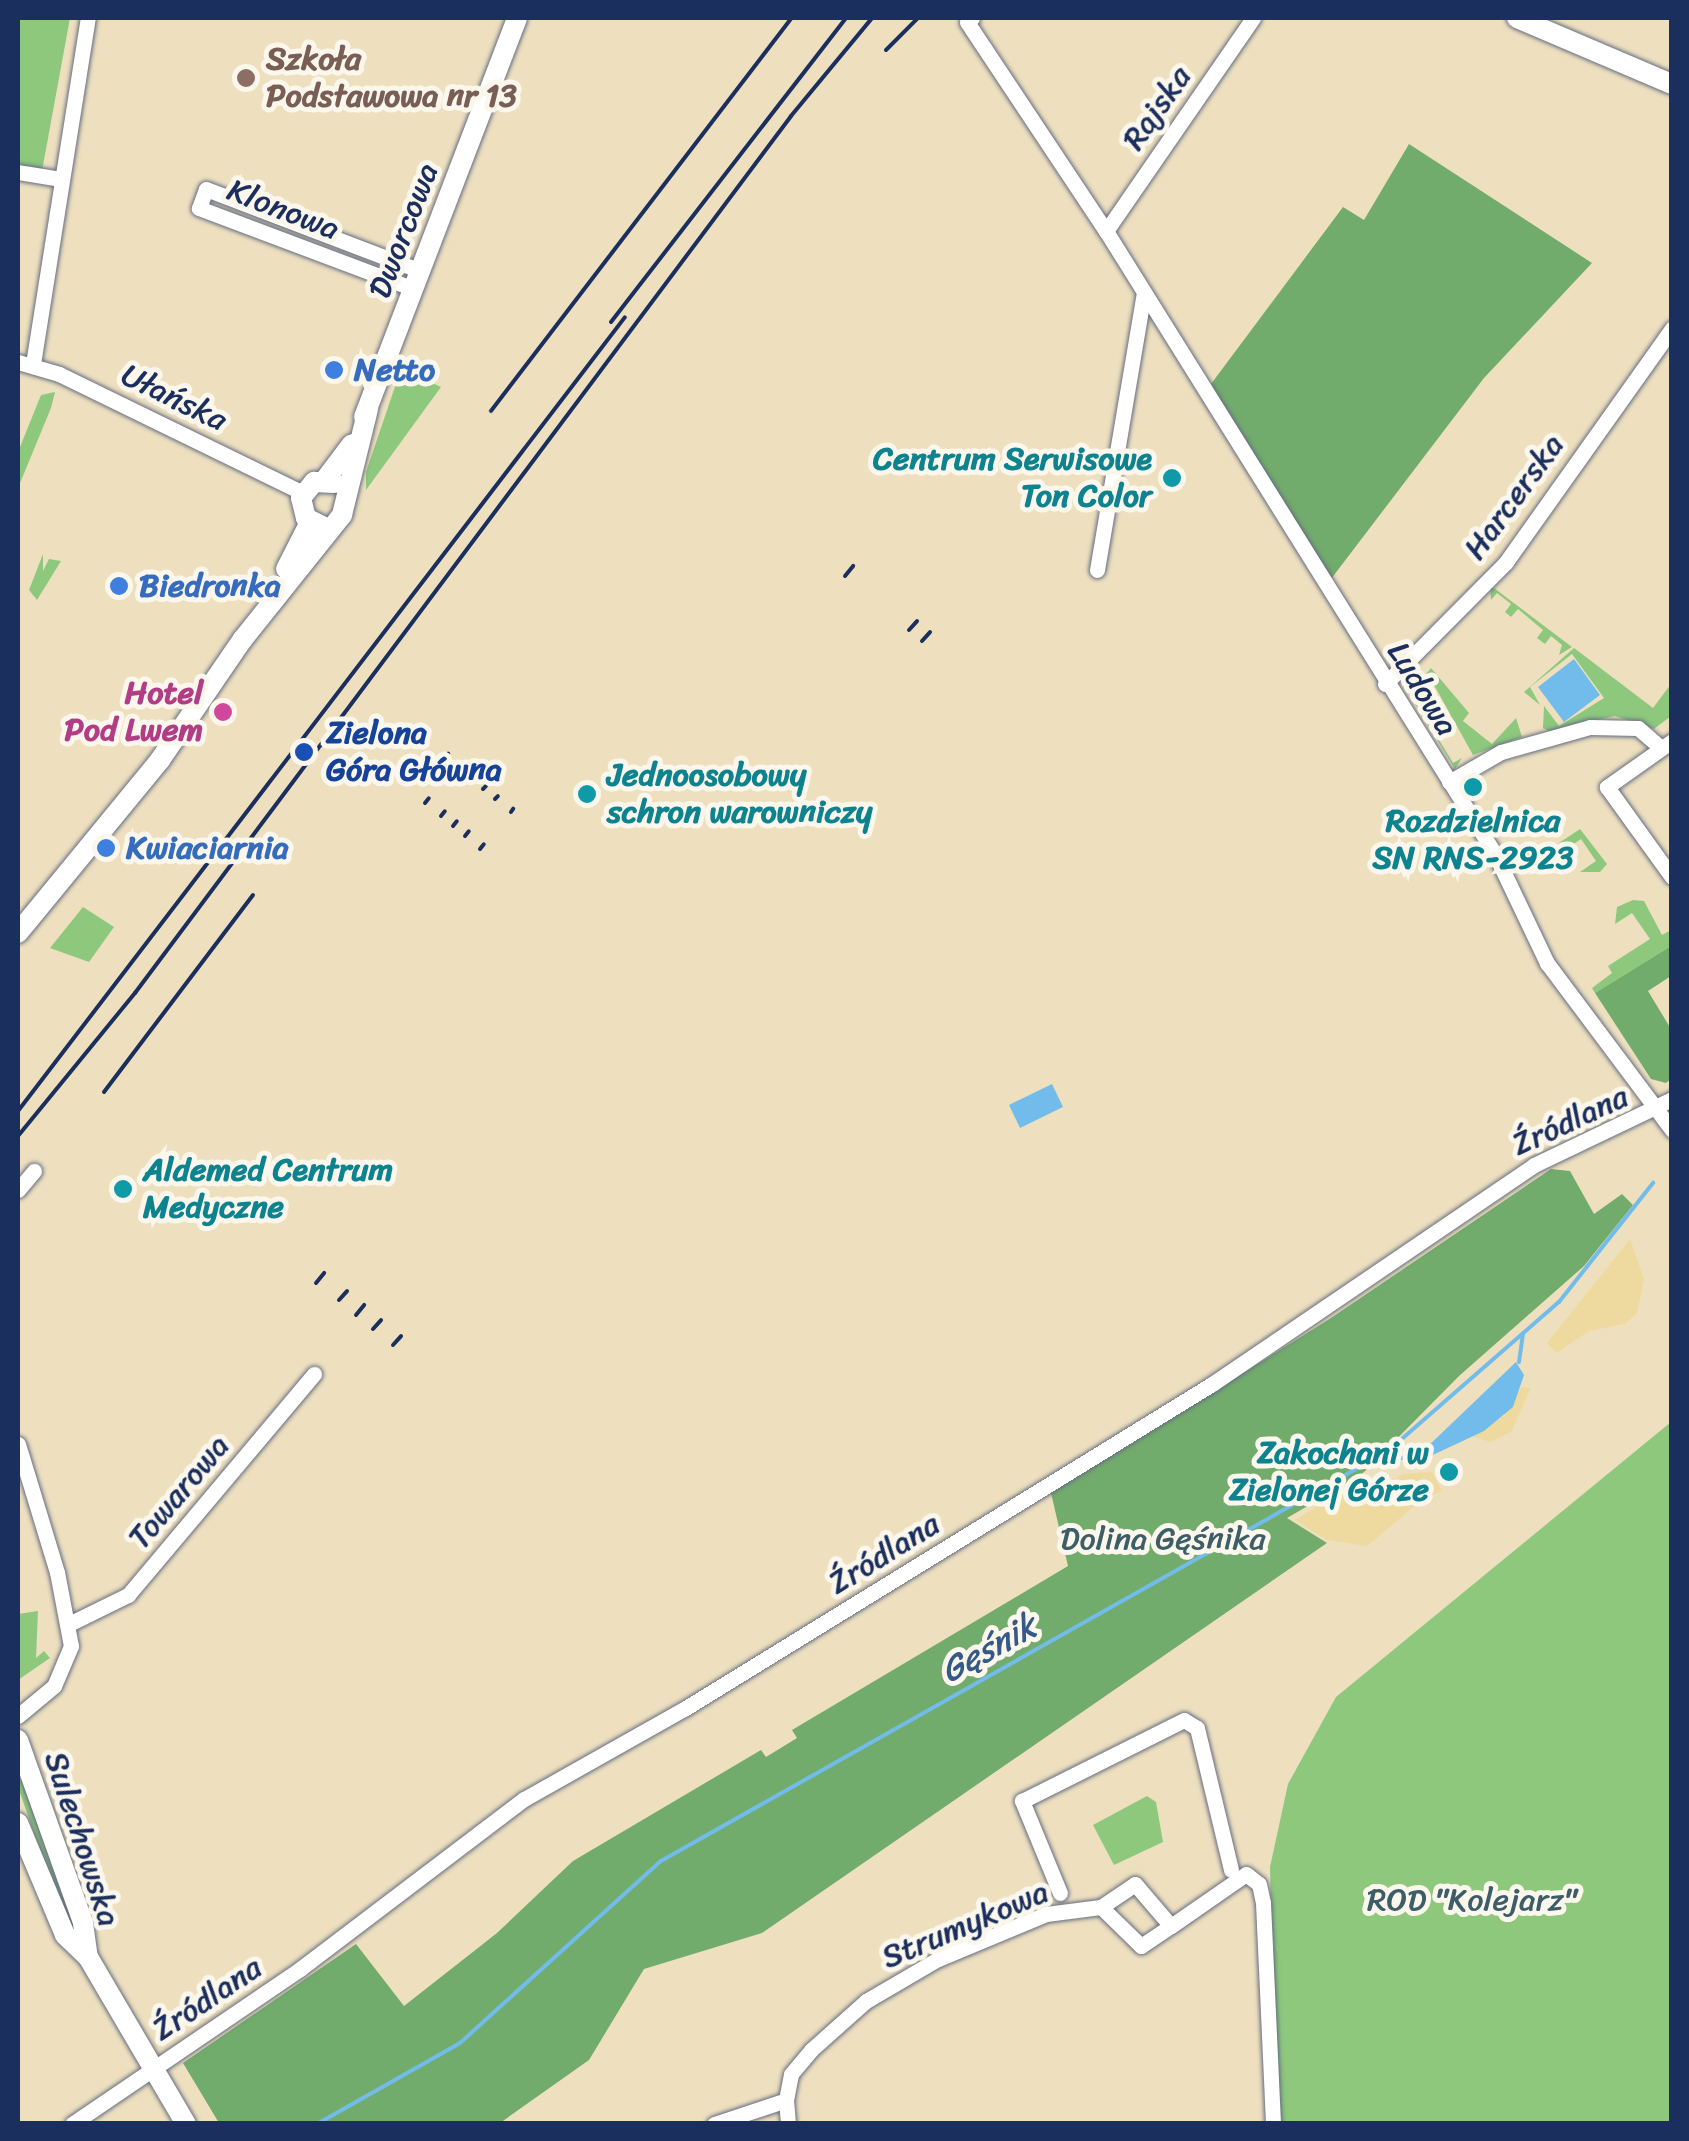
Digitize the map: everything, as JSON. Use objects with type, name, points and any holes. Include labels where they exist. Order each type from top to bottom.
[{"type":"street","points":[[25,363],[88,18]]},
{"type":"street","name":"Dworcowa","points":[[324,480],[342,463],[368,409],[517,18]]},
{"type":"street","name":"Ludowa","points":[[972,18],[967,22],[1106,231],[1385,684],[1495,854],[1547,963],[1665,1104]]},
{"type":"street","name":"Rajska","points":[[1106,231],[1253,18]]},
{"type":"street","points":[[1517,18],[1672,84]]},
{"type":"street","points":[[18,172],[61,179]]},
{"type":"street","name":"Klonowa","points":[[206,189],[417,280],[199,208],[206,189]]},
{"type":"street","points":[[1098,570],[1144,293]]},
{"type":"street","name":"Harcerska","points":[[1385,684],[1506,562],[1672,328]]},
{"type":"street","name":"Ułańska","points":[[25,363],[303,493]]},
{"type":"street","name":"Dworcowa","points":[[344,496],[368,409]]},
{"type":"street","points":[[18,934],[166,747],[320,523],[342,515],[344,496],[324,480],[303,493],[301,508],[320,523]]},
{"type":"street","points":[[1449,782],[1501,752],[1590,727],[1638,728],[1666,745],[1607,786],[1672,878]]},
{"type":"street","name":"Źródlana","points":[[72,2124],[310,1962],[524,1799],[684,1708],[1167,1412],[1534,1165],[1665,1104],[1672,1130]]},
{"type":"street","points":[[18,1190],[34,1171]]},
{"type":"street","name":"Towarowa","points":[[69,1624],[128,1595],[314,1374]]},
{"type":"street","name":"Sulechowska","points":[[18,1444],[69,1624],[71,1646],[61,1676],[18,1716]]},
{"type":"street","points":[[1060,1893],[1022,1802],[1184,1720],[1197,1728],[1238,1872],[1259,1884],[1263,1903],[1273,2124]]},
{"type":"street","name":"Sulechowska","points":[[18,1740],[84,1923],[88,1957]]},
{"type":"street","name":"Sulechowska","points":[[18,1823],[65,1934],[88,1957],[186,2124]]},
{"type":"street","name":"Strumykowa","points":[[1101,1908],[1141,1946],[1238,1872]]},
{"type":"street","name":"Strumykowa","points":[[788,2124],[786,2100],[800,2059],[881,1990],[1033,1919],[1101,1908],[1111,1894],[1138,1884],[1171,1926]]},
{"type":"street","points":[[714,2124],[786,2100]]},
{"type":"green space","points":[[18,18],[70,18],[42,171],[18,169]]},
{"type":"green space","points":[[1409,144],[1592,263],[1484,378],[1331,579],[1211,384],[1343,207],[1364,220]]},
{"type":"green space","points":[[401,369],[441,387],[366,490],[366,472]]},
{"type":"green space","points":[[55,392],[18,488],[18,452],[41,395]]},
{"type":"green space","points":[[43,554],[43,571],[49,559],[61,561],[37,600],[29,590]]},
{"type":"green space","points":[[1490,585],[1572,647],[1559,655],[1562,645],[1551,636],[1545,644],[1537,638],[1543,630],[1518,609],[1511,617],[1505,612],[1511,604],[1497,593],[1491,600]]},
{"type":"green space","points":[[1574,648],[1653,708],[1671,684],[1671,716],[1654,729],[1615,716],[1549,731],[1543,728],[1544,706],[1559,726],[1604,698],[1572,654],[1530,687],[1540,705],[1524,692]]},
{"type":"green space","points":[[1431,668],[1469,713],[1463,721],[1492,744],[1516,718],[1522,737],[1473,755],[1429,676],[1412,696],[1453,763],[1462,758],[1455,769],[1405,687],[1414,673],[1420,681]]},
{"type":"green space","points":[[1580,829],[1607,864],[1600,872],[1580,872],[1596,861],[1581,839],[1534,871],[1529,863]]},
{"type":"green space","points":[[1633,900],[1644,901],[1662,935],[1671,930],[1671,946],[1595,993],[1592,988],[1612,973],[1608,966],[1650,939],[1632,913],[1615,924],[1617,907]]},
{"type":"green space","points":[[83,907],[114,927],[89,962],[50,948]]},
{"type":"green space","points":[[1671,946],[1671,976],[1648,991],[1671,1029],[1671,1079],[1666,1083],[1651,1079],[1595,993]]},
{"type":"green space","name":"Dolina Gęśnika","points":[[1551,1169],[1570,1171],[1594,1214],[1622,1194],[1633,1205],[1584,1266],[1459,1376],[1361,1475],[1287,1518],[1327,1543],[762,1933],[644,1969],[589,2060],[500,2123],[219,2123],[183,2063],[356,1944],[404,2006],[497,1933],[573,1861],[761,1750],[766,1757],[797,1738],[792,1730],[1068,1566],[1051,1493],[1331,1318]]},
{"type":"green space","name":"ROD \"Kolejarz\"","points":[[1671,1422],[1671,2123],[1282,2124],[1275,2082],[1270,1867],[1288,1784],[1336,1697]]},
{"type":"green space","points":[[38,1611],[36,1658],[44,1651],[50,1658],[18,1680],[18,1614]]},
{"type":"green space","points":[[23,1773],[83,1942],[55,1893],[18,1787]]},
{"type":"green space","points":[[1147,1796],[1156,1802],[1163,1842],[1114,1865],[1093,1825]]},
{"type":"sand","points":[[1630,1239],[1644,1279],[1637,1313],[1625,1324],[1589,1331],[1557,1353],[1547,1343]]},
{"type":"sand","points":[[1522,1387],[1531,1388],[1511,1432],[1490,1442],[1472,1436],[1504,1416]]},
{"type":"sand","points":[[1432,1472],[1442,1491],[1424,1498],[1367,1546],[1327,1540],[1295,1520],[1368,1475],[1382,1486],[1403,1474]]},
{"type":"water","points":[[1574,659],[1600,695],[1564,722],[1538,687]]},
{"type":"water","points":[[1052,1084],[1063,1107],[1020,1128],[1009,1105]]},
{"type":"water","points":[[1516,1362],[1524,1375],[1513,1407],[1484,1431],[1422,1460],[1425,1449]]},
{"type":"waterway","name":"Gęśnik","points":[[317,2124],[460,2043],[661,1861],[1388,1451],[1559,1302],[1653,1183]]},
{"type":"waterway","points":[[1519,1362],[1523,1333]]},
{"type":"waterway","points":[[1381,1459],[1420,1457]]},
{"type":"railway","points":[[491,411],[792,18]]},
{"type":"railway","points":[[611,322],[846,18]]},
{"type":"railway","points":[[18,1136],[135,993],[791,116],[872,18]]},
{"type":"railway","points":[[886,50],[918,18]]},
{"type":"railway","points":[[18,1111],[625,317]]},
{"type":"railway","points":[[845,576],[853,566]]},
{"type":"railway","points":[[909,630],[917,621]]},
{"type":"railway","points":[[922,641],[930,632]]},
{"type":"railway","points":[[483,789],[486,786]]},
{"type":"railway","points":[[495,799],[498,796]]},
{"type":"railway","points":[[425,803],[429,798]]},
{"type":"railway","points":[[441,816],[445,811]]},
{"type":"railway","points":[[453,826],[457,821]]},
{"type":"railway","points":[[465,836],[469,831]]},
{"type":"railway","points":[[480,849],[484,844]]},
{"type":"railway","points":[[104,1092],[253,895]]},
{"type":"railway","points":[[316,1283],[324,1273]]},
{"type":"railway","points":[[339,1300],[347,1291]]},
{"type":"railway","points":[[356,1315],[364,1305]]},
{"type":"railway","points":[[373,1329],[381,1320]]},
{"type":"railway","points":[[393,1345],[401,1336]]},
{"type":"place","name":"Szkoła Podstawowa nr 13","points":[[246,78]]},
{"type":"place","name":"Netto","points":[[334,370]]},
{"type":"place","name":"Centrum Serwisowe Ton Color","points":[[1172,478]]},
{"type":"place","name":"Biedronka","points":[[119,586]]},
{"type":"place","name":"Hotel Pod Lwem","points":[[223,712]]},
{"type":"place","name":"Zielona Góra Główna","points":[[304,752]]},
{"type":"place","name":"Rozdzielnica SN RNS-2923","points":[[1473,787]]},
{"type":"place","name":"Jednoosobowy schron warowniczy","points":[[587,794]]},
{"type":"place","name":"Kwiaciarnia","points":[[106,848]]},
{"type":"place","name":"Aldemed Centrum Medyczne","points":[[123,1189]]},
{"type":"place","name":"Zakochani w Zielonej Górze","points":[[1449,1472]]}]
